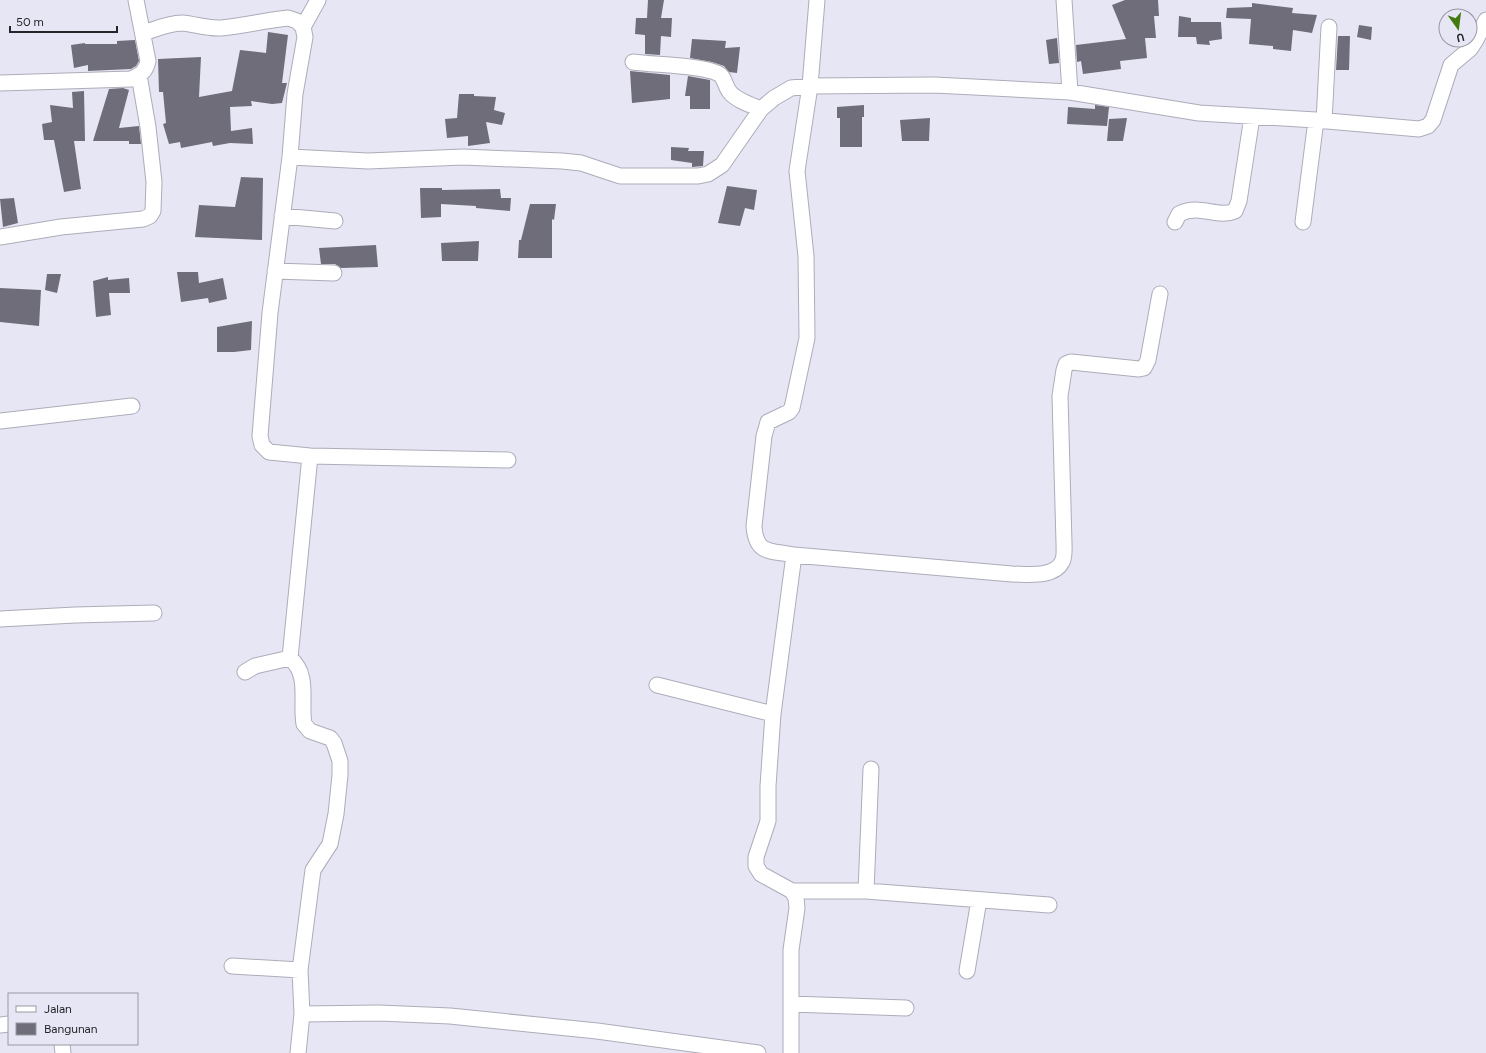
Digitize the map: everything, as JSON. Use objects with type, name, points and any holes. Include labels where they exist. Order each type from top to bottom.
[{"type":"street","points":[[0,83],[131,79],[139,76],[146,69],[148,61],[144,33],[136,0]]},
{"type":"street","points":[[303,27],[318,0]]},
{"type":"street","points":[[817,0],[810,86],[797,171],[806,256],[807,338],[792,408],[789,412],[768,422],[764,436],[754,526],[755,537],[758,545],[764,549],[794,555],[1012,574],[1046,573],[1057,570],[1063,560],[1064,543],[1060,396],[1066,364],[1071,362],[1139,369],[1144,368],[1148,360],[1160,294]]},
{"type":"street","points":[[1064,0],[1070,92]]},
{"type":"street","points":[[144,33],[164,26],[183,23],[210,28],[224,28],[288,18],[297,21],[303,27],[305,37],[295,94],[290,157],[275,271],[260,436],[262,445],[269,452],[310,456],[508,460]]},
{"type":"street","points":[[290,157],[368,161],[463,158],[562,161],[581,163],[620,176],[698,176],[708,174],[722,165],[761,109],[781,92],[791,88],[810,86],[934,85],[1070,92],[1117,98],[1171,110],[1419,129],[1428,126],[1438,110],[1451,65],[1470,49],[1486,20]]},
{"type":"street","points":[[1303,222],[1320,121],[1329,27]]},
{"type":"street","points":[[633,62],[706,70],[718,73],[734,95],[761,109]]},
{"type":"street","points":[[0,237],[61,227],[143,219],[150,216],[154,205],[154,182],[148,127],[139,76]]},
{"type":"street","points":[[1175,222],[1179,214],[1194,208],[1224,213],[1235,211],[1239,201],[1252,117]]},
{"type":"street","points":[[282,216],[335,221]]},
{"type":"street","points":[[275,271],[334,273]]},
{"type":"street","points":[[0,421],[132,406]]},
{"type":"street","points":[[298,1053],[302,1014],[300,970],[313,870],[330,844],[336,814],[340,775],[340,761],[334,743],[330,738],[310,731],[304,724],[302,676],[299,668],[290,658],[310,456]]},
{"type":"street","points":[[794,555],[773,714],[768,786],[768,821],[756,857],[756,866],[761,874],[792,891],[866,891],[1049,905]]},
{"type":"street","points":[[0,619],[154,613]]},
{"type":"street","points":[[245,672],[256,666],[290,658]]},
{"type":"street","points":[[657,685],[773,714]]},
{"type":"street","points":[[866,891],[871,769]]},
{"type":"street","points":[[791,1053],[791,950],[797,908],[796,898],[792,891]]},
{"type":"street","points":[[967,971],[979,900]]},
{"type":"street","points":[[232,966],[300,970]]},
{"type":"street","points":[[791,1004],[906,1008]]},
{"type":"street","points":[[302,1014],[379,1013],[450,1016],[597,1030],[758,1053]]},
{"type":"building","points":[[648,0],[664,0],[661,18],[672,18],[671,37],[661,36],[660,55],[645,54],[645,35],[635,34],[636,18],[647,18]]},
{"type":"building","points":[[1125,0],[1158,0],[1159,16],[1154,16],[1156,38],[1145,38],[1147,58],[1120,61],[1121,69],[1083,74],[1081,61],[1077,62],[1076,45],[1126,39],[1112,5]]},
{"type":"building","points":[[1252,3],[1293,8],[1292,13],[1317,15],[1312,33],[1293,30],[1291,51],[1273,49],[1273,46],[1249,44],[1251,19],[1226,18],[1227,8],[1252,7]]},
{"type":"building","points":[[1179,16],[1191,18],[1191,22],[1221,22],[1222,39],[1209,41],[1210,45],[1197,44],[1196,37],[1178,37]]},
{"type":"building","points":[[1359,25],[1372,27],[1371,40],[1357,37]]},
{"type":"building","points":[[268,32],[288,35],[282,83],[287,83],[282,103],[272,104],[251,101],[252,106],[230,107],[231,131],[252,128],[253,144],[230,143],[213,146],[212,142],[181,148],[180,142],[169,144],[163,124],[166,123],[163,92],[159,92],[158,59],[201,57],[199,97],[232,91],[240,50],[266,53]]},
{"type":"building","points":[[1338,36],[1350,36],[1349,70],[1336,70]]},
{"type":"building","points":[[1057,38],[1059,63],[1049,64],[1046,40]]},
{"type":"building","points":[[692,39],[726,41],[725,48],[740,47],[737,73],[729,72],[724,66],[712,62],[690,58]]},
{"type":"building","points":[[135,40],[139,61],[136,66],[131,69],[88,71],[88,65],[74,68],[71,45],[85,43],[117,44],[117,41]]},
{"type":"building","points":[[630,71],[670,75],[670,99],[632,103]]},
{"type":"building","points":[[688,76],[710,80],[710,109],[690,109],[690,96],[685,96]]},
{"type":"building","points":[[123,88],[129,90],[119,128],[139,126],[141,144],[129,144],[129,141],[93,141],[109,89]]},
{"type":"building","points":[[84,91],[85,141],[74,141],[81,189],[64,192],[54,140],[44,140],[42,124],[52,122],[50,105],[73,108],[72,92]]},
{"type":"building","points":[[459,94],[474,94],[474,96],[496,97],[494,110],[505,113],[502,125],[486,122],[490,143],[468,146],[468,136],[447,138],[445,119],[457,118]]},
{"type":"building","points":[[864,105],[864,117],[862,117],[862,147],[840,147],[840,118],[837,118],[837,107]]},
{"type":"building","points":[[1095,105],[1109,107],[1107,126],[1067,124],[1068,107],[1095,109]]},
{"type":"building","points":[[930,118],[929,141],[902,141],[900,120]]},
{"type":"building","points":[[1127,118],[1123,141],[1107,141],[1109,119]]},
{"type":"building","points":[[671,147],[689,148],[688,151],[704,151],[703,166],[692,167],[692,163],[671,160]]},
{"type":"building","points":[[241,177],[263,178],[262,240],[195,237],[199,205],[235,207]]},
{"type":"building","points":[[727,186],[757,190],[754,210],[745,208],[740,226],[718,223]]},
{"type":"building","points":[[420,188],[442,188],[442,190],[500,189],[501,198],[511,198],[510,211],[476,208],[476,206],[441,204],[441,217],[421,218]]},
{"type":"building","points":[[14,198],[18,223],[3,227],[0,199]]},
{"type":"building","points":[[530,204],[556,204],[554,220],[552,219],[552,258],[518,258],[519,240],[521,240]]},
{"type":"building","points":[[479,241],[478,261],[442,261],[441,243]]},
{"type":"building","points":[[376,245],[378,267],[341,268],[335,264],[321,264],[319,248]]},
{"type":"building","points":[[177,272],[198,272],[199,283],[223,278],[227,299],[209,303],[208,298],[181,302]]},
{"type":"building","points":[[47,274],[61,274],[57,293],[45,290]]},
{"type":"building","points":[[108,277],[108,280],[129,278],[130,293],[109,293],[111,315],[96,317],[93,281]]},
{"type":"building","points":[[0,288],[41,290],[39,326],[0,322]]},
{"type":"building","points":[[252,321],[251,350],[217,352],[217,327]]}]
